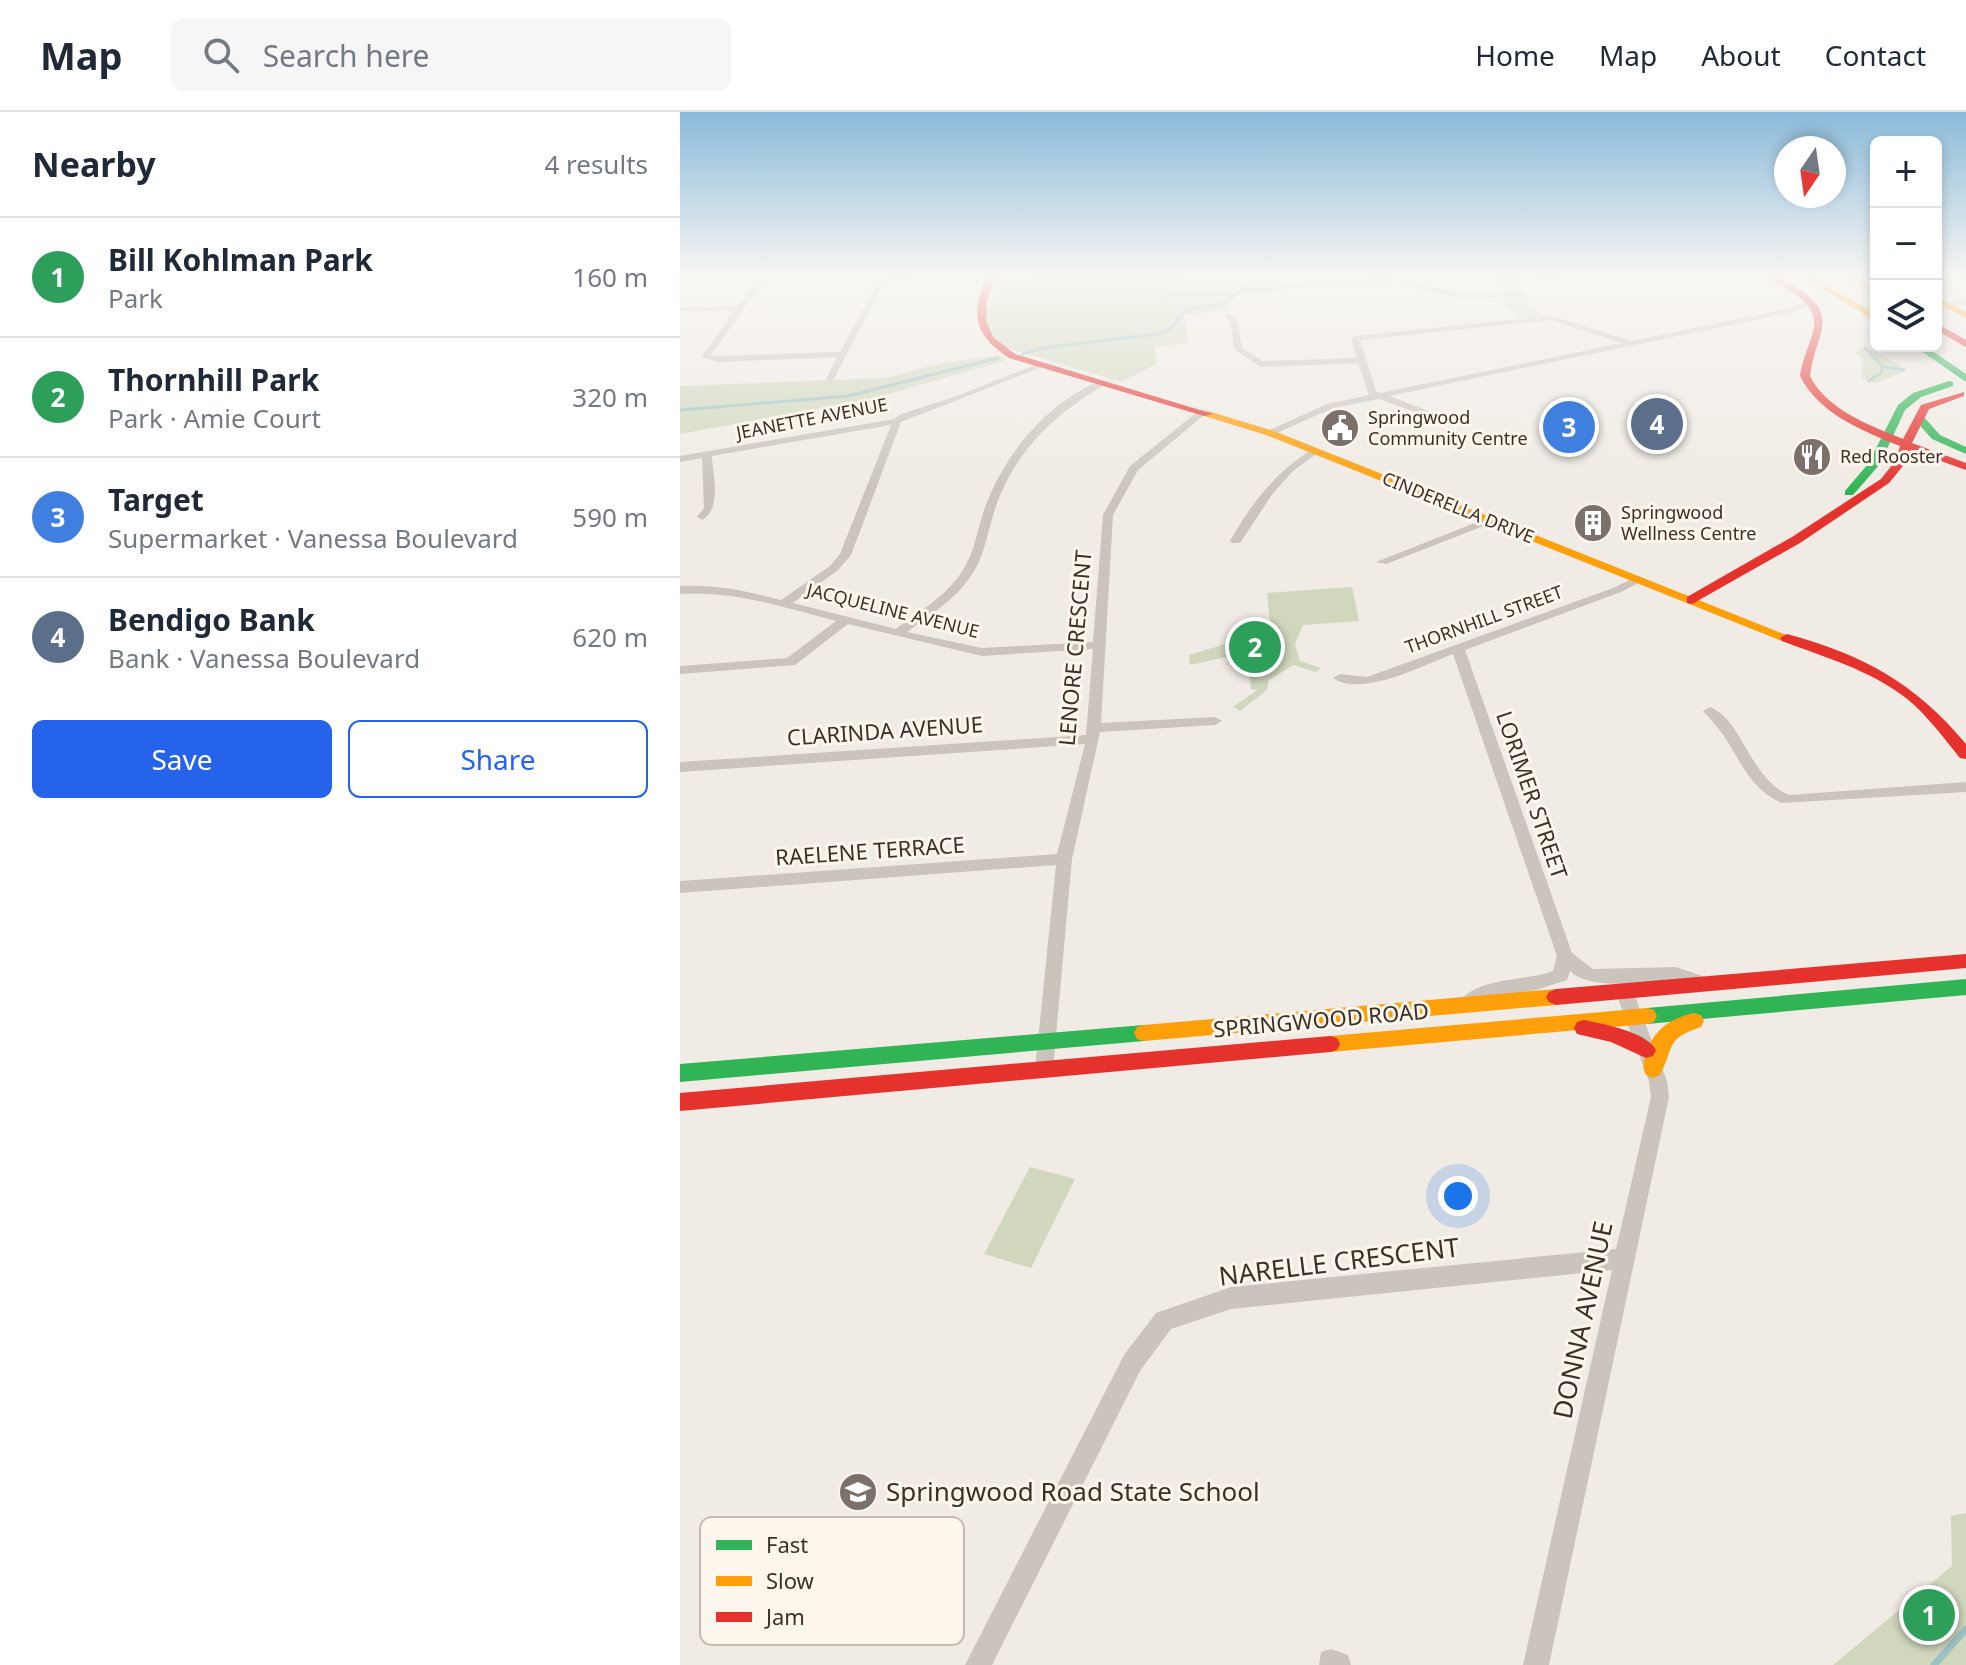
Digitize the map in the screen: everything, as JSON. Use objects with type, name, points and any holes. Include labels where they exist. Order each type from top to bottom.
[{"type":"main road","name":"CINDERELLA DRIVE","points":[[996,346],[1038,367],[1204,411],[1270,433],[1895,683],[1919,699],[1966,754]]},
{"type":"main road","points":[[1813,346],[1806,368],[1806,383],[1829,406],[1862,423],[1888,430],[1912,431],[1964,459]]},
{"type":"main road","points":[[1825,346],[1818,380],[1834,398],[1888,430]]},
{"type":"main road","points":[[1927,352],[1962,378]]},
{"type":"main road","points":[[1942,352],[1962,378]]},
{"type":"main road","points":[[1758,560],[1786,534],[1856,488],[1873,468],[1900,407],[1917,393],[1962,378]]},
{"type":"main road","points":[[1692,600],[1796,540],[1878,486],[1901,461],[1912,431],[1933,403],[1962,378]]},
{"type":"main road","points":[[1847,406],[1874,411],[1900,407]]},
{"type":"main road","points":[[1862,423],[1880,452]]},
{"type":"main road","points":[[1901,461],[1964,459]]},
{"type":"main road","name":"SPRINGWOOD ROAD","points":[[680,1073],[1966,961]]},
{"type":"main road","name":"SPRINGWOOD ROAD","points":[[680,1102],[1966,987]]},
{"type":"main road","points":[[1554,1024],[1604,1031],[1649,1059],[1671,1026],[1711,1019],[1732,1008]]},
{"type":"street","points":[[713,346],[706,356],[718,359],[843,354]]},
{"type":"street","points":[[830,379],[847,346]]},
{"type":"street","points":[[1238,346],[1261,364],[1360,360]]},
{"type":"street","points":[[1355,346],[1372,393],[1426,413]]},
{"type":"street","points":[[1575,357],[1616,346]]},
{"type":"street","points":[[1270,433],[1330,406],[1627,346]]},
{"type":"street","name":"JEANETTE AVENUE","points":[[680,459],[897,421],[1038,367]]},
{"type":"street","points":[[898,633],[963,580],[972,566],[992,502],[1012,461],[1035,430],[1100,384]]},
{"type":"street","name":"LENORE CRESCENT","points":[[1044,1069],[1064,859],[1093,733],[1108,515],[1134,468],[1204,411]]},
{"type":"street","points":[[784,603],[834,568],[845,555],[897,421]]},
{"type":"street","points":[[1236,541],[1256,504],[1302,460],[1316,451]]},
{"type":"street","points":[[702,517],[709,508],[707,456]]},
{"type":"street","points":[[1382,562],[1490,520]]},
{"type":"street","name":"THORNHILL STREET","points":[[1340,678],[1368,681],[1638,579]]},
{"type":"street","name":"JACQUELINE AVENUE","points":[[680,590],[709,588],[784,603],[982,652],[1099,645]]},
{"type":"street","points":[[680,670],[790,662],[845,620]]},
{"type":"street","name":"LORIMER STREET","points":[[1458,649],[1565,956]]},
{"type":"street","points":[[1710,711],[1725,724],[1763,788],[1773,796],[1787,800],[1966,787]]},
{"type":"street","name":"CLARINDA AVENUE","points":[[680,767],[1215,721]]},
{"type":"street","name":"RAELENE TERRACE","points":[[680,887],[1064,859]]},
{"type":"street","points":[[1565,956],[1591,976],[1676,974],[1703,983]]},
{"type":"street","points":[[1466,1005],[1482,993],[1547,982],[1561,975],[1565,956]]},
{"type":"street","name":"DONNA AVENUE","points":[[1536,1665],[1660,1097],[1624,991]]},
{"type":"street","name":"NARELLE CRESCENT","points":[[978,1665],[1132,1363],[1164,1321],[1231,1298],[1626,1258]]},
{"type":"green space","points":[[1155,346],[1156,364],[1122,382],[1004,347]]},
{"type":"green space","points":[[1862,348],[1870,349],[1905,369],[1904,372],[1876,383],[1862,379],[1863,360],[1855,353]]},
{"type":"green space","points":[[997,356],[1007,360],[871,399],[680,434],[680,386],[884,378],[942,363]]},
{"type":"green space","points":[[1352,587],[1359,621],[1303,625],[1295,644],[1300,661],[1321,668],[1316,672],[1293,665],[1269,680],[1267,690],[1240,711],[1233,707],[1257,690],[1251,689],[1248,665],[1254,664],[1253,651],[1190,665],[1189,655],[1232,642],[1270,625],[1267,593]]},
{"type":"green space","points":[[1030,1167],[1075,1179],[1031,1268],[984,1254]]},
{"type":"green space","points":[[1966,1513],[1966,1665],[1833,1665],[1952,1566],[1951,1516]]},
{"type":"waterway","points":[[1022,354],[1053,346]]},
{"type":"waterway","points":[[1865,348],[1883,367]]},
{"type":"waterway","points":[[680,410],[848,396],[998,358]]},
{"type":"waterway","points":[[1869,381],[1881,373],[1883,367]]},
{"type":"waterway","points":[[1883,367],[1904,370]]},
{"type":"waterway","points":[[1934,1665],[1966,1629]]},
{"type":"traffic: fast","points":[[1928,352],[1966,379]]},
{"type":"traffic: fast","points":[[1849,493],[1874,464],[1902,407],[1927,390],[1949,384]]},
{"type":"traffic: fast","points":[[1919,418],[1936,437],[1966,451]]},
{"type":"traffic: fast","points":[[1647,1016],[1966,987]]},
{"type":"traffic: fast","points":[[680,1073],[1144,1033]]},
{"type":"traffic: slow","points":[[1208,414],[1270,433],[1787,638]]},
{"type":"traffic: slow","points":[[1144,1033],[1556,997]]},
{"type":"traffic: slow","points":[[1330,1044],[1647,1016]]},
{"type":"traffic: slow","points":[[1653,1069],[1664,1037],[1676,1027],[1694,1021]]},
{"type":"traffic: jam","points":[[998,346],[1012,356],[1208,414]]},
{"type":"traffic: jam","points":[[1813,346],[1805,376],[1812,391],[1828,405],[1901,443],[1966,467]]},
{"type":"traffic: jam","points":[[1692,600],[1796,540],[1885,481],[1901,461],[1910,434],[1925,407],[1960,394]]},
{"type":"traffic: jam","points":[[1787,638],[1860,666],[1901,688],[1928,710],[1966,754]]},
{"type":"traffic: jam","points":[[1556,997],[1966,961]]},
{"type":"traffic: jam","points":[[1584,1028],[1615,1035],[1646,1050]]},
{"type":"traffic: jam","points":[[680,1102],[1330,1044]]},
{"type":"place","name":"Bendigo Bank","points":[[1657,424]]},
{"type":"place","name":"Target","points":[[1569,427]]},
{"type":"place","name":"Springwood Community Centre","points":[[1340,428]]},
{"type":"place","name":"Red Rooster","points":[[1812,457]]},
{"type":"place","name":"Springwood Wellness Centre","points":[[1593,523]]},
{"type":"place","name":"Thornhill Park","points":[[1255,647]]},
{"type":"place","name":"Springwood Road State School","points":[[858,1492]]},
{"type":"place","name":"Bill Kohlman Park","points":[[1929,1615]]}]
